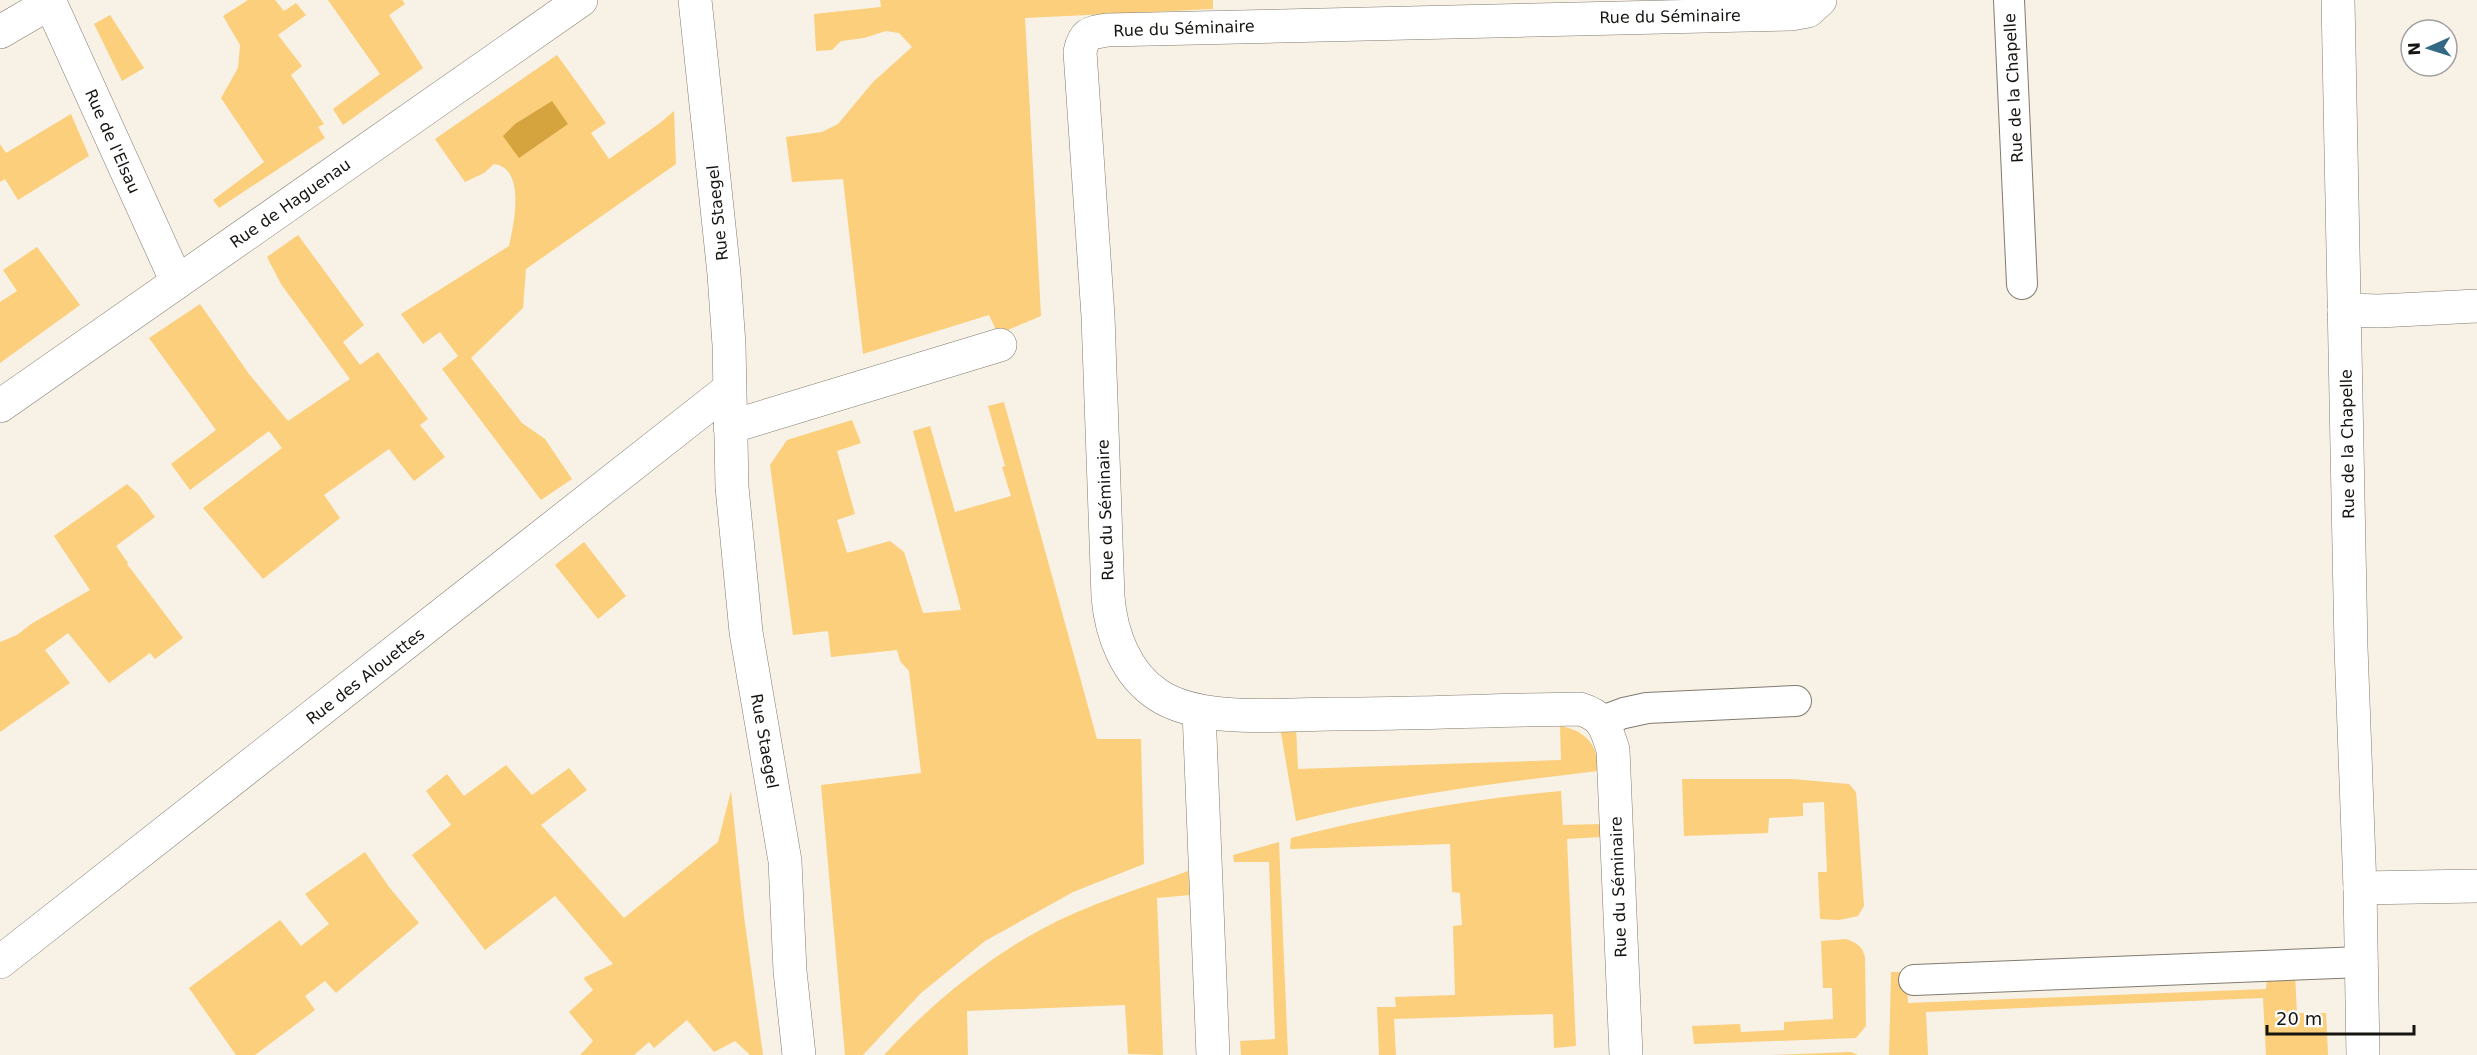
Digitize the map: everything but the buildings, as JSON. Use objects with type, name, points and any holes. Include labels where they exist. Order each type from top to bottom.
[{"type":"street","name":"Rue de Haguenau","points":[[0,406],[581,0]]},
{"type":"street","name":"Rue Staegel","points":[[695,0],[724,274],[729,345],[732,487],[746,632],[785,861],[790,971],[799,1055]]},
{"type":"street","name":"Rue du Séminaire","points":[[1626,1055],[1613,750],[1602,721],[1593,713],[1580,709],[1267,715],[1199,711],[1175,704],[1158,695],[1145,684],[1122,651],[1109,615],[1098,316],[1080,51],[1083,40],[1090,33],[1126,28],[1791,14],[1808,11],[1820,0]]},
{"type":"street","name":"Rue de la Chapelle","points":[[2338,0],[2351,647],[2360,888],[2363,1055]]},
{"type":"street","name":"Rue de l'Elsau","points":[[49,1],[177,282]]},
{"type":"street","points":[[0,32],[49,1]]},
{"type":"street","points":[[2344,309],[2379,311],[2477,306]]},
{"type":"street","points":[[730,427],[1000,345]]},
{"type":"street","name":"Rue des Alouettes","points":[[0,962],[729,389]]},
{"type":"street","points":[[1199,711],[1213,1055]]},
{"type":"street","points":[[2360,888],[2477,886]]},
{"type":"lane","name":"Rue de la Chapelle","points":[[2009,0],[2022,284]]},
{"type":"lane","points":[[1602,721],[1647,708],[1796,701]]},
{"type":"lane","points":[[1914,980],[2361,962]]},
{"type":"shaded area","points":[[248,0],[275,0],[284,11],[296,3],[306,15],[278,35],[302,66],[291,75],[324,124],[318,127],[325,138],[219,208],[213,200],[264,162],[221,98],[238,68],[240,45],[223,16]]},
{"type":"shaded area","points":[[328,0],[402,0],[405,4],[389,15],[423,68],[343,125],[333,109],[380,74]]},
{"type":"shaded area","points":[[880,0],[1213,0],[1213,9],[1025,18],[1041,316],[998,334],[989,315],[863,354],[843,179],[792,182],[786,137],[822,132],[838,124],[873,82],[912,47],[899,33],[886,31],[864,38],[841,41],[832,50],[816,51],[814,14],[881,7]]},
{"type":"shaded area","points":[[110,15],[144,68],[122,81],[94,24]]},
{"type":"shaded area","points":[[557,55],[606,123],[591,133],[609,159],[674,111],[676,164],[526,269],[523,308],[471,358],[522,423],[545,439],[572,479],[541,500],[442,369],[458,356],[440,332],[423,344],[401,314],[509,246],[511,236],[515,198],[511,175],[504,168],[494,164],[484,173],[465,182],[435,139]]},
{"type":"shaded area","points":[[552,101],[568,124],[519,158],[503,136],[515,124]]},
{"type":"shaded area","points":[[71,114],[89,156],[18,200],[5,179],[0,182],[0,144],[6,153]]},
{"type":"shaded area","points":[[298,235],[364,325],[343,342],[360,365],[378,352],[428,419],[420,425],[445,457],[414,481],[389,449],[324,495],[340,518],[263,579],[203,508],[282,448],[269,431],[190,490],[171,464],[216,430],[149,338],[200,304],[249,374],[288,421],[350,379],[281,284],[267,257]]},
{"type":"shaded area","points":[[37,247],[80,305],[0,363],[0,302],[17,291],[3,270]]},
{"type":"shaded area","points":[[1004,402],[1097,739],[1141,739],[1144,864],[1073,892],[985,941],[921,993],[863,1055],[845,1055],[821,785],[921,773],[909,671],[900,661],[897,650],[831,657],[828,631],[793,635],[770,465],[787,440],[852,420],[861,443],[837,451],[855,514],[837,520],[847,553],[890,541],[904,552],[923,613],[961,610],[913,431],[930,426],[955,512],[1011,496],[988,406]]},
{"type":"shaded area","points":[[127,484],[138,494],[155,517],[116,546],[183,638],[155,659],[150,653],[109,683],[68,633],[45,650],[70,683],[0,732],[0,642],[17,635],[31,624],[90,590],[54,536]]},
{"type":"shaded area","points":[[584,542],[626,596],[598,619],[555,565]]},
{"type":"shaded area","points":[[1296,726],[1298,769],[1561,760],[1560,726],[1577,731],[1589,740],[1596,753],[1598,771],[1408,797],[1296,821],[1280,727]]},
{"type":"shaded area","points":[[506,765],[532,795],[569,768],[587,790],[541,825],[624,918],[718,842],[731,791],[744,916],[763,1055],[750,1055],[735,1041],[714,1052],[687,1020],[654,1048],[649,1042],[634,1055],[580,1055],[593,1041],[569,1012],[593,990],[584,979],[585,977],[613,964],[555,896],[485,950],[412,855],[451,825],[426,791],[447,774],[464,796]]},
{"type":"shaded area","points":[[1682,779],[1792,779],[1849,784],[1856,792],[1857,803],[1864,906],[1858,916],[1839,920],[1820,919],[1818,872],[1827,872],[1824,802],[1803,803],[1803,816],[1769,818],[1768,833],[1684,836]]},
{"type":"shaded area","points":[[1561,791],[1563,825],[1601,824],[1601,837],[1567,839],[1576,1046],[1554,1048],[1553,1014],[1394,1019],[1396,1055],[1379,1055],[1377,1007],[1396,1007],[1395,997],[1455,995],[1453,926],[1462,925],[1460,893],[1452,892],[1450,844],[1290,849],[1291,838],[1425,809],[1493,798]]},
{"type":"shaded area","points":[[1279,842],[1288,1055],[1241,1055],[1240,1041],[1275,1039],[1269,862],[1234,862],[1233,855]]},
{"type":"shaded area","points":[[365,852],[389,887],[419,923],[336,993],[325,981],[305,996],[315,1010],[255,1055],[236,1055],[189,988],[280,920],[301,946],[329,924],[305,894]]},
{"type":"shaded area","points":[[1188,871],[1190,895],[1157,898],[1163,1055],[1128,1054],[1125,1005],[967,1011],[968,1055],[884,1055],[958,985],[1020,941],[1077,912]]},
{"type":"shaded area","points":[[1846,939],[1859,945],[1865,957],[1866,1026],[1856,1038],[1694,1044],[1692,1026],[1740,1024],[1741,1032],[1784,1030],[1784,1022],[1833,1019],[1832,988],[1823,988],[1821,941]]},
{"type":"shaded area","points":[[1891,972],[1907,972],[1908,1003],[2266,989],[2267,976],[2295,975],[2297,1013],[2326,1013],[2328,1055],[2266,1055],[2263,998],[1926,1012],[1928,1055],[1889,1055]]},
{"type":"shaded area","points":[[1851,1052],[1858,1055],[1770,1055]]}]
